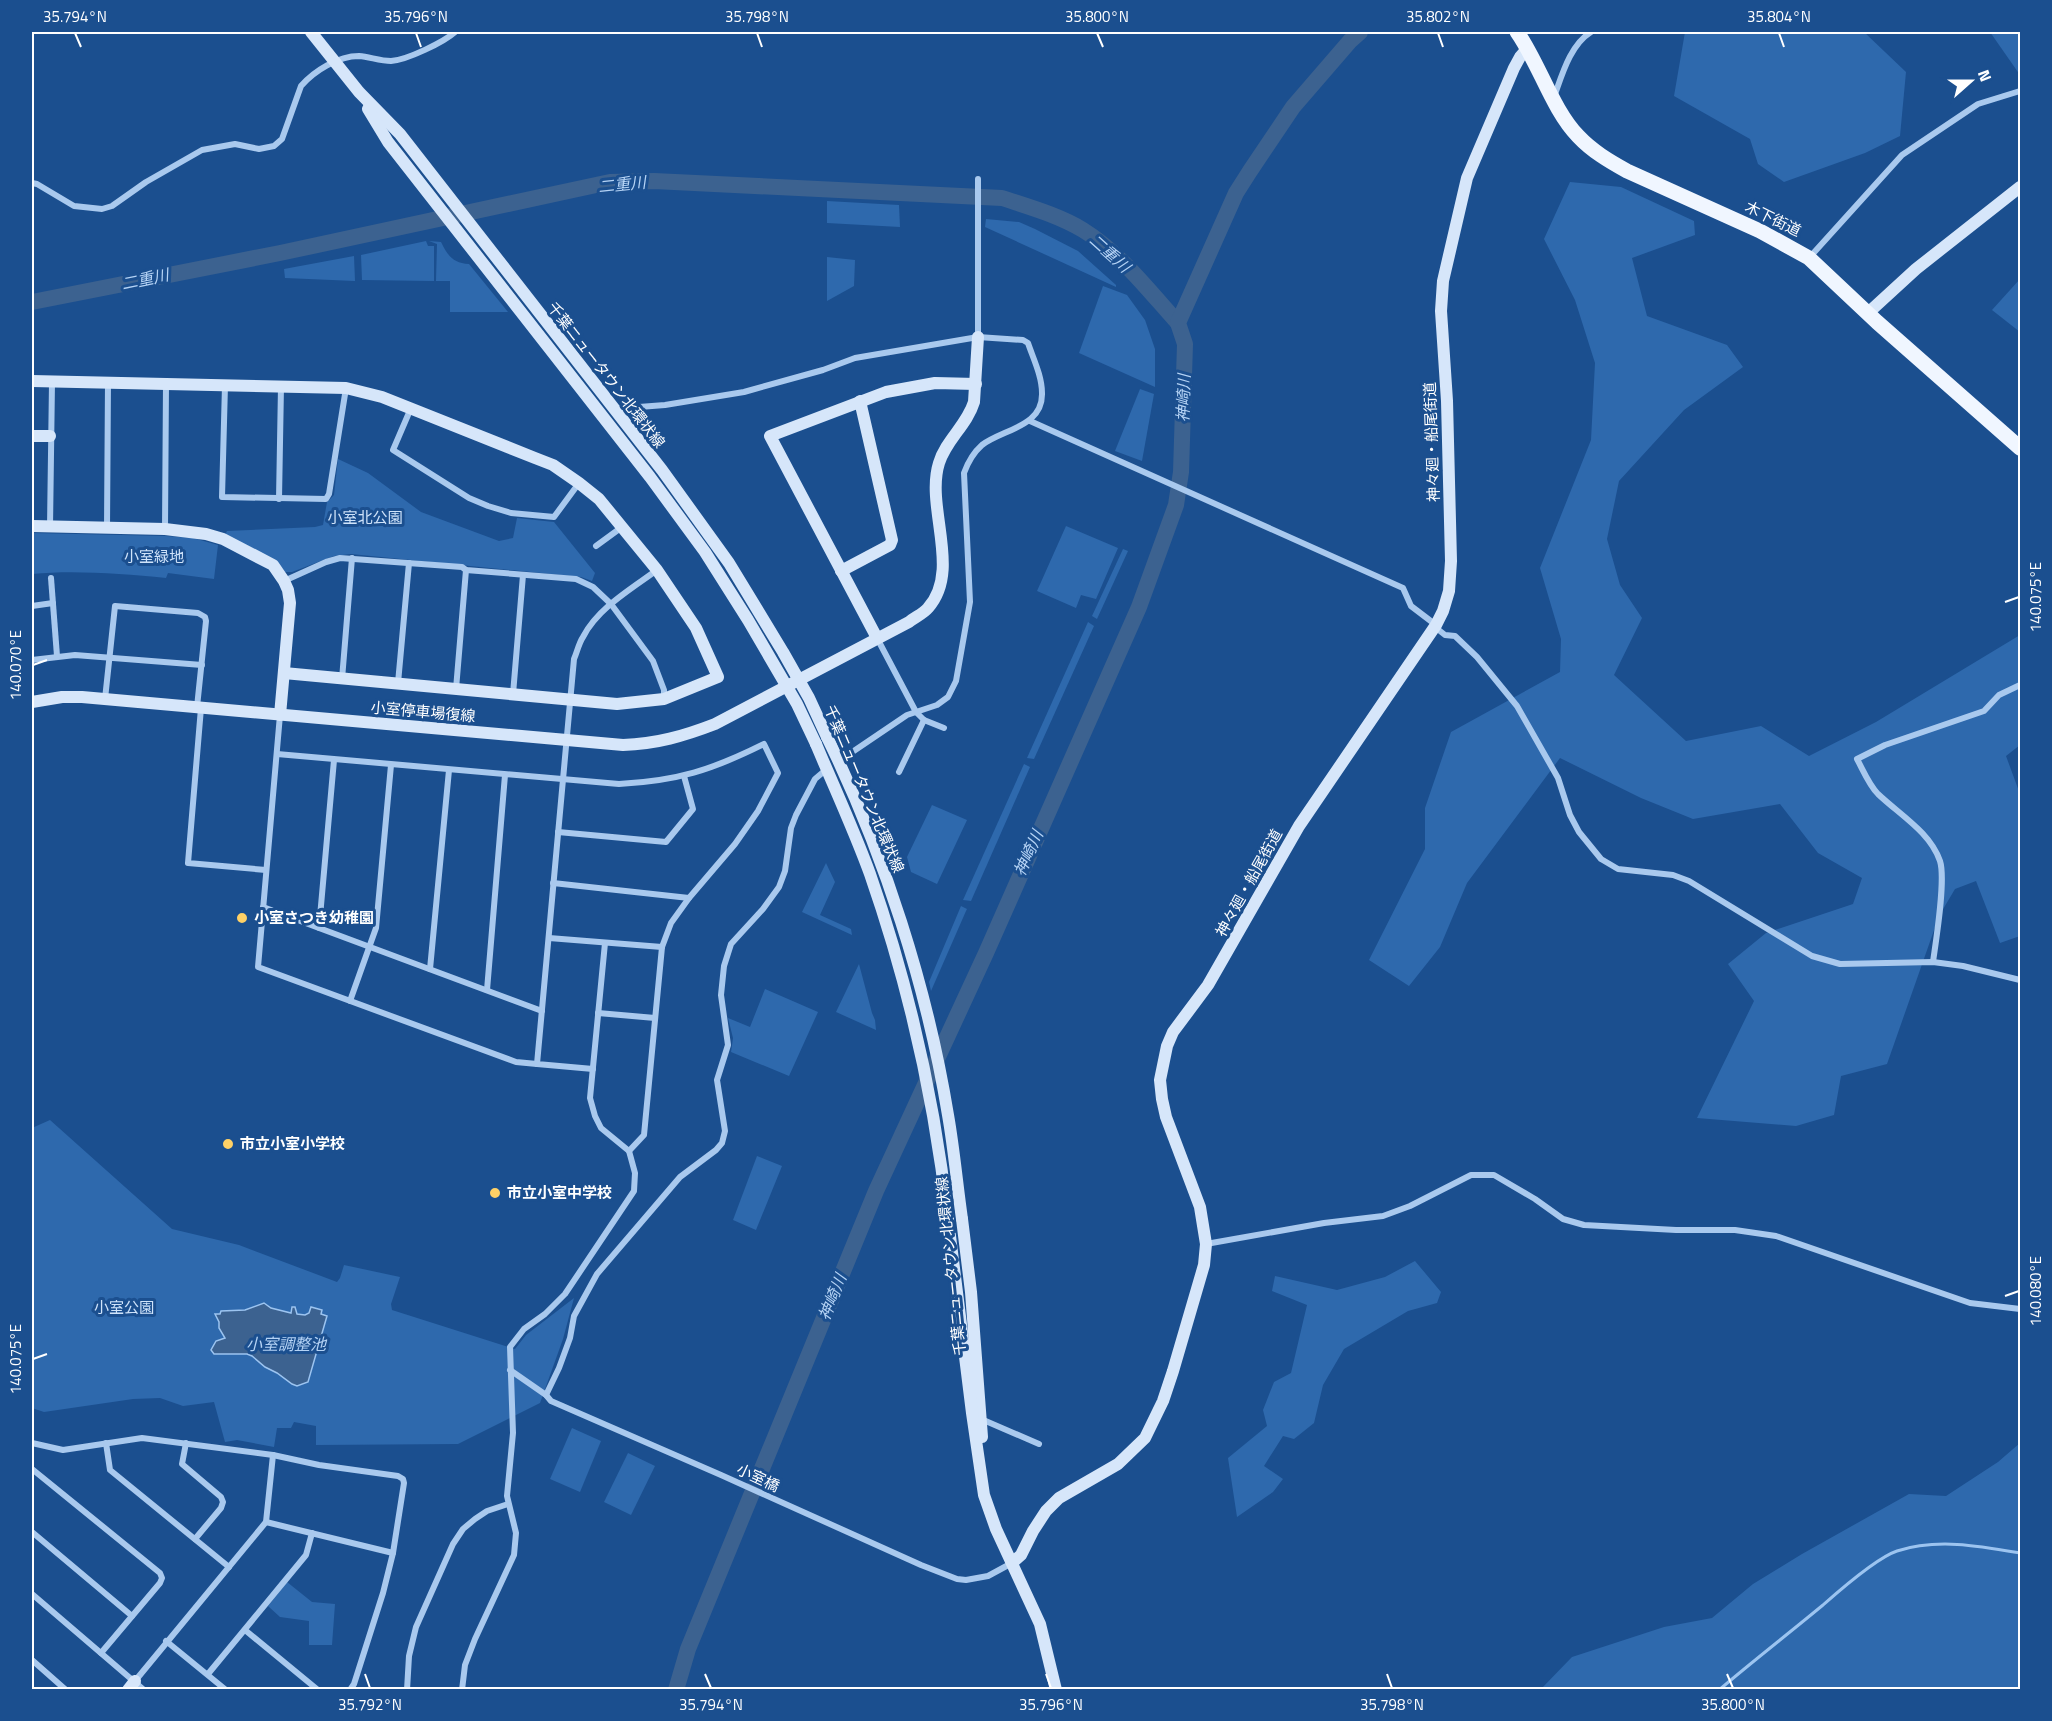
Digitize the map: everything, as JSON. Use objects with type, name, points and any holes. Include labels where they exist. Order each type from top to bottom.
[{"type":"main road","name":"木下街道","points":[[1517,32],[1576,135],[1612,163],[1760,231],[1809,258],[1868,314],[2020,448]]},
{"type":"street","name":"千葉ニュータウン北環状線","points":[[311,32],[359,92],[400,134],[662,470],[729,563],[760,611],[798,679],[870,873],[903,980],[926,1071],[942,1165],[984,1495],[996,1529],[1013,1562]]},
{"type":"street","points":[[32,183],[74,206],[102,209],[112,206],[146,182],[202,150],[235,144],[260,149],[274,146],[282,139],[302,86],[317,72],[336,62],[360,56],[384,61],[398,60],[441,41],[455,32]]},
{"type":"street","points":[[1553,97],[1566,64],[1576,48],[1591,32]]},
{"type":"street","name":"神々廻・船尾街道","points":[[1013,1562],[1021,1555],[1046,1510],[1059,1498],[1118,1464],[1145,1437],[1154,1423],[1173,1371],[1204,1265],[1206,1244],[1200,1207],[1166,1117],[1162,1099],[1160,1080],[1167,1046],[1173,1032],[1208,985],[1272,870],[1310,808],[1443,611],[1449,591],[1451,561],[1447,401],[1441,311],[1443,281],[1467,178],[1517,62],[1527,49]]},
{"type":"street","points":[[1809,258],[1902,155],[1977,104],[2020,91]]},
{"type":"street","name":"千葉ニュータウン北環状線","points":[[359,92],[388,142],[650,477],[705,552],[786,686],[842,768],[884,872],[919,984],[948,1114],[971,1292],[981,1419],[984,1495]]},
{"type":"street","points":[[978,179],[978,338]]},
{"type":"street","points":[[1868,314],[1916,269],[2020,187]]},
{"type":"street","points":[[546,1395],[563,1358],[574,1316],[597,1274],[680,1177],[722,1143],[725,1131],[717,1080],[728,1045],[721,994],[724,966],[731,944],[763,909],[779,887],[785,871],[791,828],[802,799],[815,779],[827,769],[907,715],[937,705],[948,697],[956,681],[970,602],[963,483],[968,463],[981,446],[1030,421],[1038,409],[1042,395],[1041,384],[1028,343],[1023,340],[978,338],[855,358],[823,370],[744,392],[665,405],[613,409]]},
{"type":"street","name":"小室停車場復線","points":[[32,702],[62,697],[105,699],[636,745],[681,736],[715,724],[909,622],[927,610],[940,587],[942,562],[937,474],[944,452],[971,412],[976,384],[978,338]]},
{"type":"street","points":[[32,381],[346,388],[382,397],[553,465],[599,499],[657,570],[696,628],[718,677],[664,699],[617,704],[284,673]]},
{"type":"street","points":[[50,527],[52,381]]},
{"type":"street","points":[[107,528],[108,381]]},
{"type":"street","points":[[165,529],[166,383]]},
{"type":"street","points":[[944,728],[924,720],[916,712],[770,436],[886,392],[935,383],[976,384]]},
{"type":"street","points":[[225,384],[222,497],[279,499],[326,499],[329,494],[346,388]]},
{"type":"street","points":[[279,499],[281,385]]},
{"type":"street","points":[[841,571],[890,545],[892,540],[860,401]]},
{"type":"street","points":[[411,408],[393,450],[469,498],[511,513],[554,517],[579,483]]},
{"type":"street","points":[[1030,421],[1144,474],[1404,588],[1411,606],[1445,635],[1455,636],[1477,657],[1517,706],[1558,778],[1570,815],[1579,832],[1601,859],[1618,869],[1673,875],[1689,881],[1812,956],[1840,964],[1933,962],[1963,966],[2020,980]]},
{"type":"street","points":[[32,436],[50,436]]},
{"type":"street","points":[[32,526],[193,531],[223,539],[268,561],[284,581],[290,603],[258,967],[516,1062],[593,1069]]},
{"type":"street","points":[[596,546],[622,526]]},
{"type":"street","points":[[284,581],[340,558],[462,567],[466,570],[576,579],[593,587],[611,604],[653,661],[664,690],[664,699]]},
{"type":"street","points":[[342,679],[352,558]]},
{"type":"street","points":[[398,683],[409,563]]},
{"type":"street","points":[[456,689],[466,570]]},
{"type":"street","points":[[537,1064],[574,659],[582,637],[594,620],[611,604],[657,570]]},
{"type":"street","points":[[513,694],[523,575]]},
{"type":"street","points":[[51,578],[57,656]]},
{"type":"street","points":[[32,606],[53,603]]},
{"type":"street","points":[[105,699],[115,606],[198,613],[205,617],[188,863],[266,870]]},
{"type":"street","points":[[32,660],[57,656],[110,656],[202,665]]},
{"type":"street","points":[[1933,962],[1942,878],[1941,863],[1933,847],[1916,827],[1877,793],[1857,759],[1885,746],[1984,711],[1999,695],[2020,685]]},
{"type":"street","points":[[899,772],[924,720]]},
{"type":"street","points":[[277,754],[619,784],[654,782],[684,776],[730,761],[764,744],[778,773],[758,811],[741,836],[671,923],[662,948],[644,1135],[629,1151]]},
{"type":"street","points":[[319,928],[334,760]]},
{"type":"street","points":[[350,1001],[376,928],[391,765]]},
{"type":"street","points":[[430,969],[449,770]]},
{"type":"street","points":[[487,990],[506,775]]},
{"type":"street","points":[[558,832],[666,842],[693,809],[684,776]]},
{"type":"street","points":[[553,883],[689,898]]},
{"type":"street","points":[[263,908],[542,1011]]},
{"type":"street","points":[[549,938],[662,948]]},
{"type":"street","points":[[462,1689],[465,1665],[475,1639],[514,1555],[516,1533],[508,1504],[513,1420],[510,1351],[514,1341],[524,1329],[545,1314],[565,1294],[634,1191],[635,1173],[629,1151],[601,1128],[590,1098],[605,943]]},
{"type":"street","points":[[598,1013],[655,1018]]},
{"type":"street","points":[[1206,1244],[1324,1223],[1383,1216],[1410,1206],[1471,1175],[1494,1175],[1535,1199],[1563,1219],[1584,1225],[1676,1230],[1735,1230],[1776,1236],[1970,1303],[2020,1309]]},
{"type":"street","name":"小室橋","points":[[510,1370],[546,1395],[550,1401],[957,1579],[966,1580],[988,1576],[1013,1562]]},
{"type":"street","points":[[981,1419],[1039,1444]]},
{"type":"street","points":[[32,1445],[63,1450],[142,1438],[273,1455],[319,1465],[398,1476],[403,1479],[393,1553],[383,1593],[354,1684],[350,1689]]},
{"type":"street","points":[[106,1443],[110,1470],[229,1567]]},
{"type":"street","points":[[186,1443],[182,1464],[221,1497],[223,1502],[221,1508],[195,1539]]},
{"type":"street","points":[[32,1594],[101,1653],[136,1687],[166,1641],[266,1522],[273,1455]]},
{"type":"street","points":[[32,1469],[160,1573],[162,1578],[101,1653]]},
{"type":"street","points":[[407,1689],[416,1627],[453,1544],[463,1529],[475,1519],[488,1511],[508,1504]]},
{"type":"street","points":[[266,1522],[393,1553]]},
{"type":"street","points":[[208,1674],[306,1555],[312,1533]]},
{"type":"street","points":[[32,1535],[132,1616]]},
{"type":"street","points":[[1013,1562],[1040,1624],[1056,1689]]},
{"type":"street","points":[[245,1630],[318,1689]]},
{"type":"street","points":[[166,1641],[226,1689]]},
{"type":"street","points":[[32,1660],[66,1689]]},
{"type":"green space","points":[[1685,32],[1864,32],[1906,72],[1900,136],[1865,153],[1784,182],[1758,164],[1750,139],[1674,96]]},
{"type":"green space","points":[[1990,32],[2020,32],[2020,75]]},
{"type":"green space","points":[[1570,182],[1621,187],[1694,221],[1695,235],[1632,258],[1647,316],[1727,345],[1743,367],[1684,410],[1619,481],[1607,539],[1620,585],[1642,618],[1614,675],[1686,741],[1761,726],[1809,756],[1876,722],[2020,635],[2020,745],[2006,756],[2020,794],[2020,936],[2000,943],[1976,881],[1955,889],[1939,916],[1887,1064],[1841,1076],[1834,1115],[1796,1126],[1697,1118],[1754,1001],[1728,964],[1766,933],[1853,904],[1862,878],[1818,853],[1780,804],[1693,819],[1641,798],[1560,758],[1467,883],[1440,947],[1409,986],[1369,960],[1425,849],[1425,808],[1451,732],[1560,672],[1561,639],[1540,568],[1591,440],[1595,363],[1575,300],[1544,239]]},
{"type":"green space","points":[[827,201],[899,205],[900,227],[827,223]]},
{"type":"green space","points":[[986,219],[1019,222],[1078,251],[1116,287],[985,227]]},
{"type":"green space","points":[[426,241],[428,246],[434,246],[434,281],[362,280],[361,255]]},
{"type":"green space","points":[[429,241],[441,242],[452,258],[469,264],[508,312],[450,312],[450,281],[436,281],[437,244]]},
{"type":"green space","points":[[354,256],[355,281],[285,278],[284,269]]},
{"type":"green space","points":[[827,257],[855,260],[854,286],[827,301]]},
{"type":"green space","points":[[2020,279],[2020,332],[1992,310]]},
{"type":"green space","points":[[1103,286],[1127,295],[1145,320],[1155,349],[1155,387],[1079,353]]},
{"type":"green space","points":[[1140,389],[1154,394],[1142,461],[1115,451]]},
{"type":"green space","name":"小室北公園","points":[[338,459],[368,473],[421,512],[499,541],[513,538],[517,518],[554,522],[595,573],[592,581],[581,577],[351,554],[334,556],[292,572],[285,572],[276,560],[225,535],[227,531],[323,525],[327,502],[334,495]]},
{"type":"green space","points":[[1066,526],[1118,548],[1096,599],[1081,595],[1076,608],[1037,591]]},
{"type":"green space","name":"小室緑地","points":[[32,533],[193,538],[218,545],[214,579],[168,573],[166,578],[82,572],[32,574]]},
{"type":"green space","points":[[1123,549],[1128,551],[1097,619],[1092,616]]},
{"type":"green space","points":[[1088,622],[1094,626],[1034,759],[1027,758]]},
{"type":"green space","points":[[1024,764],[1030,767],[971,901],[963,900]]},
{"type":"green space","points":[[932,805],[967,820],[937,884],[911,872],[907,857]]},
{"type":"green space","points":[[826,863],[835,882],[820,915],[851,929],[852,935],[802,912]]},
{"type":"green space","points":[[961,906],[967,909],[931,991],[929,982]]},
{"type":"green space","points":[[859,964],[875,1020],[876,1030],[836,1012]]},
{"type":"green space","points":[[765,989],[818,1012],[789,1076],[731,1052],[733,1038],[728,1018],[750,1027]]},
{"type":"green space","name":"小室公園","points":[[50,1120],[172,1229],[239,1245],[337,1282],[344,1265],[400,1277],[391,1304],[392,1310],[515,1349],[526,1335],[574,1298],[563,1339],[540,1403],[458,1444],[316,1445],[316,1426],[294,1422],[291,1428],[277,1428],[274,1447],[237,1440],[225,1442],[214,1402],[183,1406],[160,1398],[133,1399],[44,1412],[32,1408],[32,1128]]},
{"type":"green space","points":[[757,1156],[782,1166],[756,1230],[733,1220]]},
{"type":"green space","points":[[1415,1261],[1441,1292],[1437,1303],[1408,1311],[1344,1349],[1323,1385],[1314,1423],[1294,1439],[1283,1436],[1264,1466],[1283,1479],[1273,1492],[1237,1517],[1228,1458],[1267,1426],[1263,1410],[1274,1382],[1291,1373],[1307,1305],[1272,1291],[1275,1276],[1337,1290],[1385,1277]]},
{"type":"green space","points":[[572,1428],[601,1441],[580,1492],[550,1479]]},
{"type":"green space","points":[[2020,1443],[2020,1689],[1541,1689],[1572,1657],[1664,1627],[1712,1618],[1753,1584],[1802,1554],[1909,1494],[1946,1496],[1998,1462]]},
{"type":"green space","points":[[628,1453],[655,1466],[631,1515],[604,1502]]},
{"type":"green space","points":[[287,1582],[312,1602],[335,1604],[332,1645],[309,1645],[309,1621],[280,1617],[268,1606]]},
{"type":"water","name":"小室調整池","points":[[264,1303],[271,1308],[291,1313],[292,1307],[295,1307],[297,1314],[305,1315],[309,1313],[311,1307],[322,1310],[321,1314],[327,1316],[308,1382],[297,1386],[292,1384],[247,1354],[214,1354],[211,1350],[216,1341],[225,1338],[215,1314],[220,1314],[221,1311],[245,1310]]},
{"type":"waterway","name":"神崎川","points":[[676,1690],[688,1649],[876,1191],[986,953],[1139,607],[1176,505],[1181,472],[1185,344],[1178,323],[1236,193],[1293,107],[1360,32]]},
{"type":"waterway","name":"二重川","points":[[32,302],[280,253],[610,182],[654,181],[1002,198],[1064,220],[1097,239],[1134,273],[1178,323]]},
{"type":"waterway","points":[[1719,1690],[1858,1575],[1888,1555],[1912,1547],[1943,1544],[2020,1553]]},
{"type":"place","name":"小室さつき幼稚園","points":[[242,918]]},
{"type":"place","name":"市立小室小学校","points":[[228,1144]]},
{"type":"place","name":"市立小室中学校","points":[[495,1193]]}]
